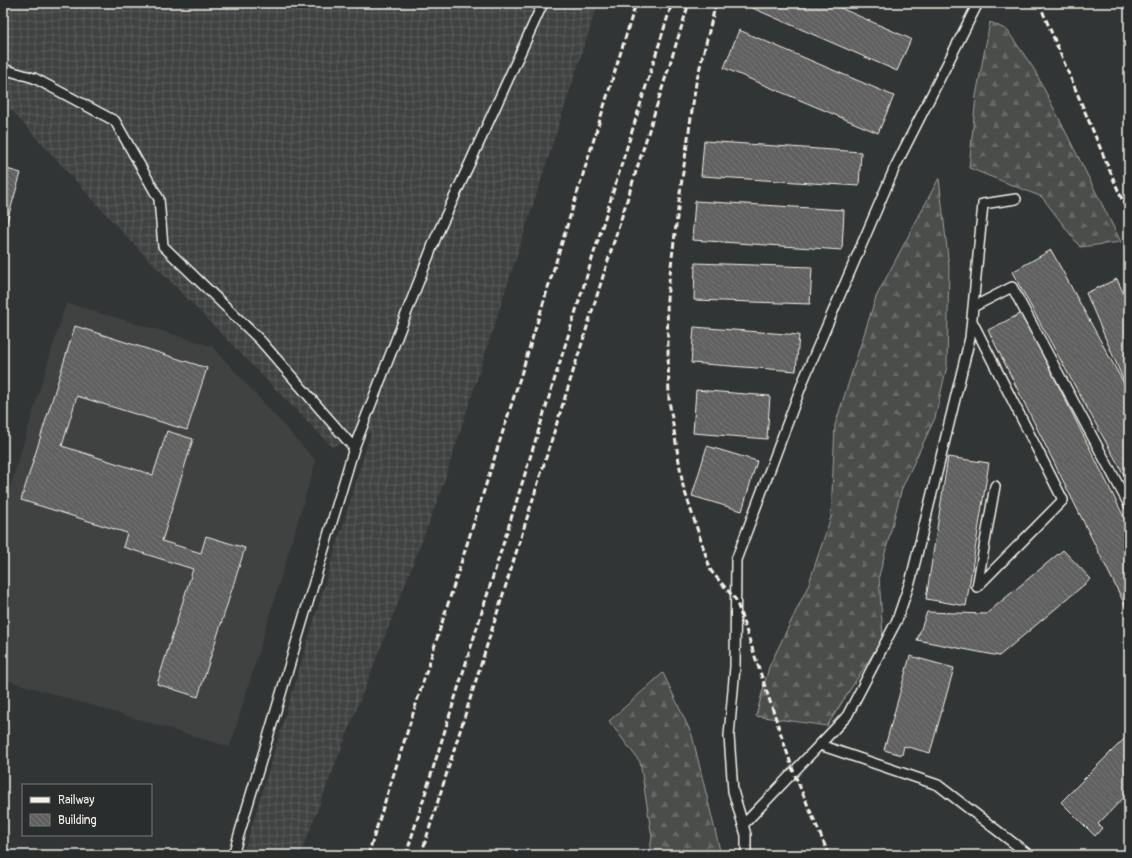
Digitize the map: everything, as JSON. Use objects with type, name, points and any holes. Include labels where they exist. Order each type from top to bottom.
[{"type":"lane","points":[[233,855],[354,448],[436,237],[543,3]]},
{"type":"lane","points":[[746,855],[746,835],[733,791],[729,736],[735,667],[736,560],[804,379],[892,175],[978,3]]},
{"type":"lane","points":[[3,69],[34,78],[115,121],[159,199],[163,246],[260,340],[354,448]]},
{"type":"lane","points":[[743,825],[846,716],[897,620],[911,579],[970,338],[983,204],[1016,199]]},
{"type":"lane","points":[[973,307],[1012,287],[1129,506]]},
{"type":"lane","points":[[972,321],[1063,500],[977,587],[995,486]]},
{"type":"lane","points":[[820,745],[938,785],[1029,855]]},
{"type":"shaded area","points":[[3,3],[598,3],[439,497],[300,855],[243,855],[371,432],[332,447],[125,235],[3,101]]},
{"type":"shaded area","points":[[66,303],[212,346],[316,461],[230,747],[3,679],[3,511]]},
{"type":"green space","points":[[990,22],[1007,30],[1034,69],[1121,242],[1080,247],[1042,197],[969,168],[976,96]]},
{"type":"green space","points":[[939,178],[949,267],[947,366],[935,418],[902,488],[879,576],[883,638],[827,726],[756,716],[769,667],[808,586],[831,517],[835,425],[876,297]]},
{"type":"green space","points":[[663,673],[692,735],[721,855],[649,855],[652,837],[640,762],[609,721]]},
{"type":"building","points":[[741,3],[829,3],[911,39],[897,71]]},
{"type":"building","points":[[739,30],[894,96],[878,133],[724,68]]},
{"type":"building","points":[[704,141],[861,152],[859,186],[701,176]]},
{"type":"building","points":[[3,168],[21,173],[3,235]]},
{"type":"building","points":[[695,201],[844,210],[842,250],[692,240]]},
{"type":"building","points":[[1051,250],[1129,393],[1129,484],[1012,272]]},
{"type":"building","points":[[695,263],[812,267],[810,304],[694,300]]},
{"type":"building","points":[[1117,279],[1129,306],[1129,393],[1086,293]]},
{"type":"building","points":[[1022,313],[1129,527],[1129,613],[988,330]]},
{"type":"building","points":[[75,326],[207,368],[187,430],[77,396],[62,446],[153,475],[167,431],[193,439],[162,541],[201,553],[206,536],[245,548],[198,697],[157,684],[193,569],[123,547],[127,533],[21,500]]},
{"type":"building","points":[[694,327],[799,335],[796,371],[691,363]]},
{"type":"building","points":[[696,390],[770,396],[767,439],[693,433]]},
{"type":"building","points":[[707,446],[757,461],[742,511],[692,496]]},
{"type":"building","points":[[948,457],[989,463],[966,606],[926,599]]},
{"type":"building","points":[[1063,550],[1091,579],[999,656],[917,640],[927,612],[986,614]]},
{"type":"building","points":[[910,656],[954,668],[930,753],[904,746],[902,755],[884,750]]},
{"type":"building","points":[[1129,734],[1129,792],[1098,824],[1102,828],[1095,836],[1061,802]]},
{"type":"railway","points":[[368,855],[525,362],[636,3]]},
{"type":"railway","points":[[406,855],[672,3]]},
{"type":"railway","points":[[421,855],[689,3]]},
{"type":"railway","points":[[716,3],[696,83],[667,298],[669,400],[683,486],[711,571],[736,600],[794,773],[829,855]]},
{"type":"railway","points":[[1039,3],[1129,216]]}]
